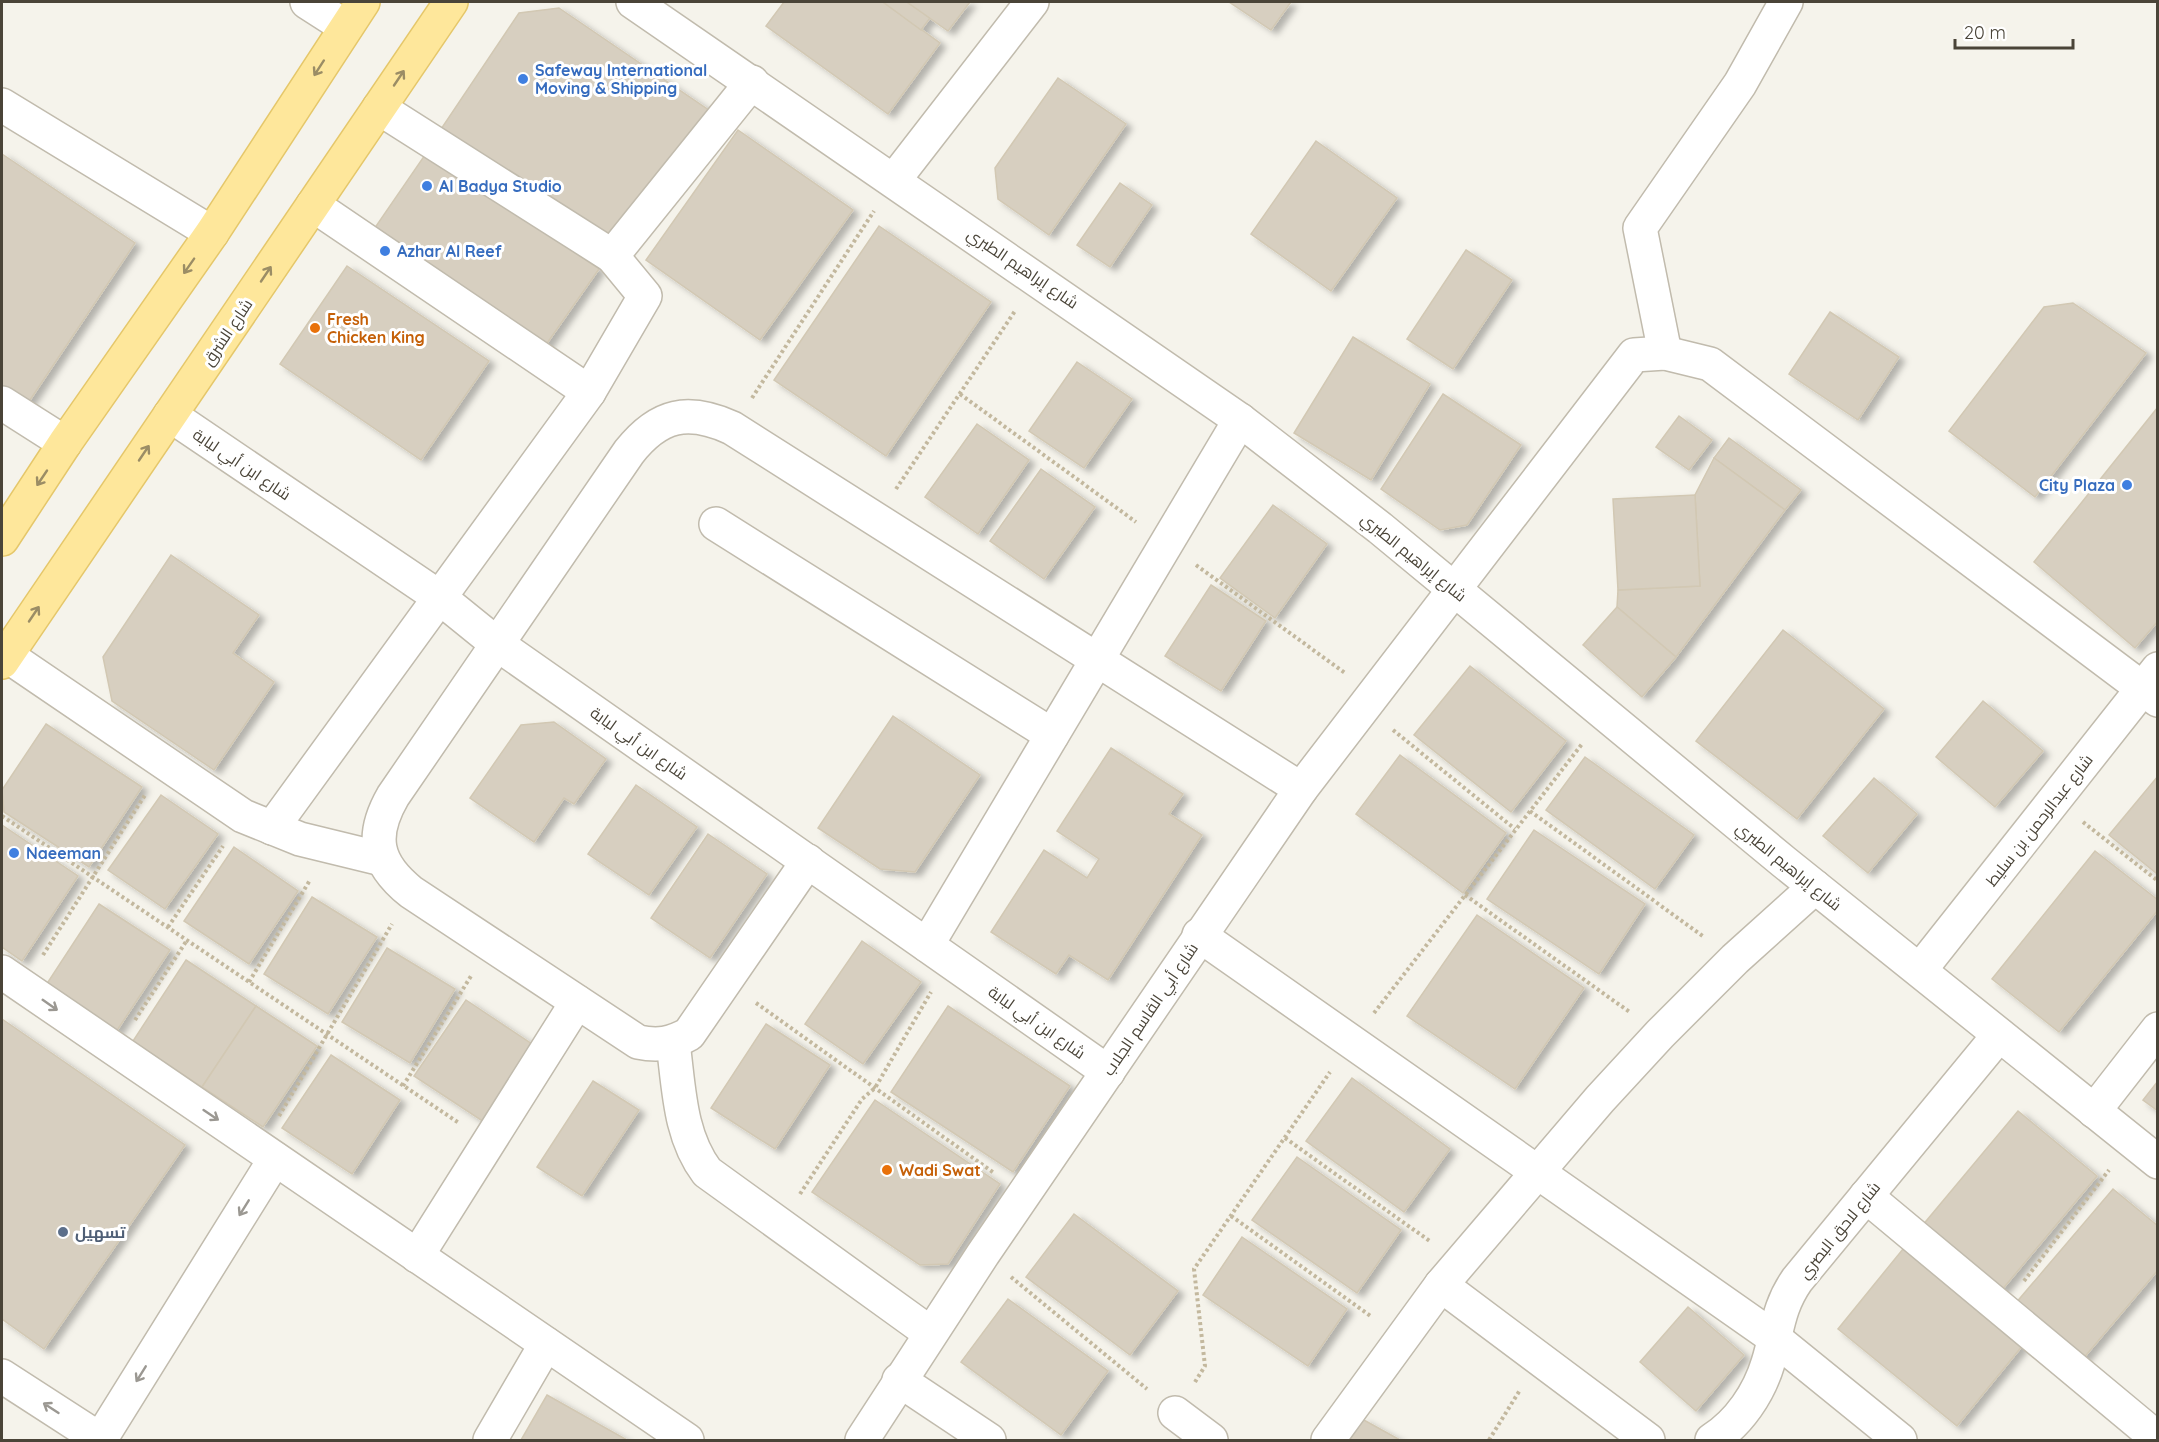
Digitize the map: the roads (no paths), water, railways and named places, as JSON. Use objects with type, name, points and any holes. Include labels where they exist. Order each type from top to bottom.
[{"type":"main road","name":"شارع الشرق","points":[[4,659],[452,2]]},
{"type":"main road","points":[[2,539],[65,443],[212,233],[354,14]]},
{"type":"street","points":[[307,2],[354,14]]},
{"type":"street","name":"شارع إبراهيم الطبري","points":[[633,2],[1037,278],[1240,420],[1455,590],[1815,887],[2157,1162]]},
{"type":"street","points":[[894,180],[1032,2]]},
{"type":"street","points":[[1786,2],[1740,84],[1640,228],[1665,352],[1710,364],[2152,686]]},
{"type":"street","points":[[612,256],[752,82]]},
{"type":"street","points":[[2,105],[212,233]]},
{"type":"street","points":[[257,822],[440,597],[589,392],[645,296],[612,256],[379,108]]},
{"type":"street","points":[[313,204],[589,392]]},
{"type":"street","name":"شارع أبي القاسم الجلاب","points":[[862,1440],[983,1254],[1301,789],[1634,355],[1665,352]]},
{"type":"street","points":[[2,403],[65,443]]},
{"type":"street","name":"شارع ابن أبي لبابة","points":[[170,415],[440,597],[497,644],[1108,1072]]},
{"type":"street","points":[[808,861],[689,1034],[673,1043],[655,1045],[638,1042],[411,892],[393,878],[382,859],[378,837],[381,816],[497,644],[644,434],[664,422],[687,416],[710,418],[732,428],[1301,789]]},
{"type":"street","points":[[938,953],[1052,735],[1240,420]]},
{"type":"street","points":[[716,524],[1052,735]]},
{"type":"street","points":[[4,659],[257,822],[330,846],[382,859]]},
{"type":"street","name":"شارع عبدالرحمن بن سليط","points":[[1920,970],[2055,799],[2152,686]]},
{"type":"street","points":[[1328,1440],[1450,1274],[1538,1172],[1660,1034],[1735,959],[1815,887]]},
{"type":"street","points":[[1199,936],[1773,1338],[1900,1440]]},
{"type":"street","points":[[12,979],[687,1440]]},
{"type":"street","points":[[417,1256],[577,1002]]},
{"type":"street","points":[[2094,1111],[2157,1029]]},
{"type":"street","name":"شارع لاحق البصري","points":[[1712,1440],[1734,1422],[1749,1404],[1769,1361],[1785,1297],[1999,1035]]},
{"type":"street","points":[[673,1043],[685,1127],[697,1159],[719,1183],[930,1333]]},
{"type":"street","points":[[2,1376],[100,1440],[267,1153]]},
{"type":"street","points":[[1866,1196],[2157,1439]]},
{"type":"street","points":[[1450,1274],[1539,1359],[1648,1440]]},
{"type":"street","points":[[490,1440],[546,1344]]},
{"type":"street","points":[[899,1380],[989,1440]]},
{"type":"street","points":[[1175,1413],[1211,1440]]},
{"type":"place","name":"Safeway International Moving & Shipping","points":[[523,79]]},
{"type":"place","name":"Al Badya Studio","points":[[427,186]]},
{"type":"place","name":"Azhar Al Reef","points":[[385,251]]},
{"type":"place","name":"Fresh Chicken King","points":[[315,328]]},
{"type":"place","name":"City Plaza","points":[[2127,485]]},
{"type":"place","name":"Naeeman","points":[[14,853]]},
{"type":"place","name":"Wadi Swat","points":[[887,1170]]},
{"type":"place","name":"تسهيل","points":[[63,1232]]}]
